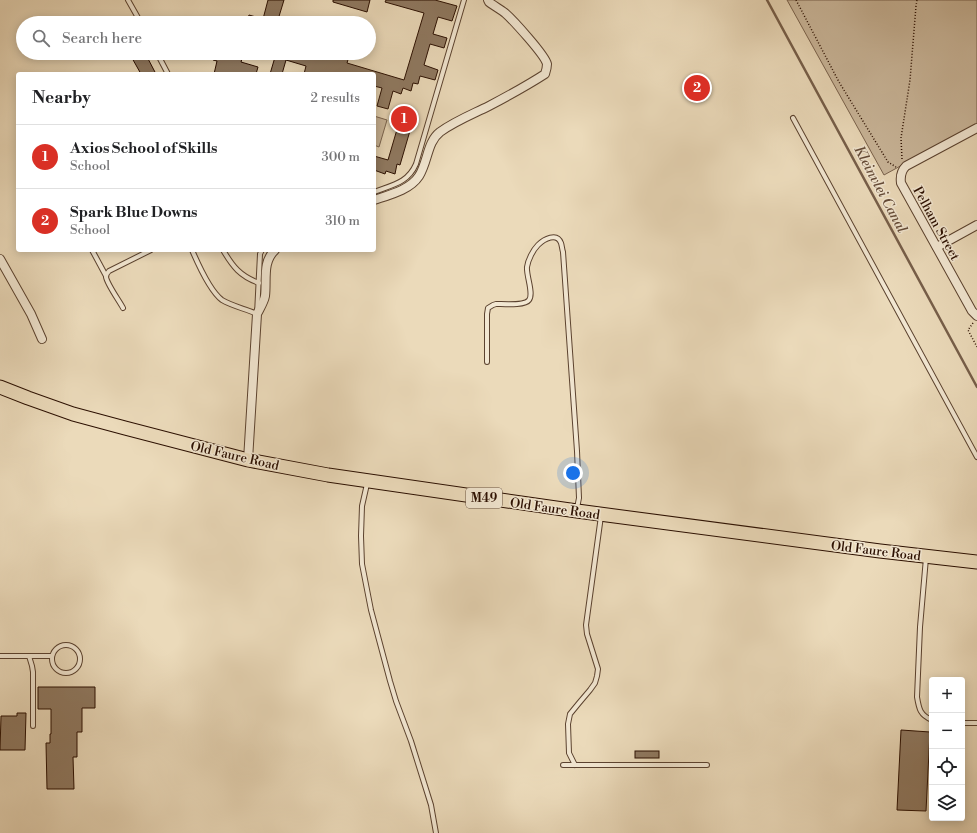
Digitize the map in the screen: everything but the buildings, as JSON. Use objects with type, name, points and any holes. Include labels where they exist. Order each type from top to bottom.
[{"type":"main road","name":"Old Faure Road","points":[[0,387],[73,414],[125,428],[248,460],[328,475],[577,511],[977,562]]},
{"type":"street","points":[[376,199],[409,186],[419,176],[432,143],[436,136],[444,129],[492,105],[545,74],[547,65],[542,55],[512,19],[504,11],[488,0]]},
{"type":"street","points":[[902,171],[906,166],[977,128]]},
{"type":"street","name":"Pelham Street","points":[[902,171],[901,183],[972,311],[977,316]]},
{"type":"street","points":[[937,247],[977,225]]},
{"type":"street","points":[[248,460],[257,314],[265,297],[266,267],[268,259],[272,252]]},
{"type":"street","points":[[0,259],[31,314],[42,339]]},
{"type":"lane","points":[[128,0],[137,16]]},
{"type":"lane","points":[[376,191],[404,180],[414,170],[464,0]]},
{"type":"lane","points":[[161,60],[167,72]]},
{"type":"lane","points":[[793,118],[977,457]]},
{"type":"lane","points":[[487,362],[486,314],[488,308],[493,305],[522,304],[531,299],[527,272],[529,259],[537,245],[548,238],[558,238],[563,252],[577,451],[579,498],[577,511]]},
{"type":"lane","points":[[93,252],[123,308]]},
{"type":"lane","points":[[106,276],[108,271],[147,252]]},
{"type":"lane","points":[[193,252],[213,289],[221,299],[257,314],[261,252]]},
{"type":"lane","points":[[225,252],[231,263],[238,271],[245,277],[259,283]]},
{"type":"lane","points":[[368,481],[362,506],[362,564],[371,610],[390,681],[411,741],[430,805],[436,833]]},
{"type":"lane","points":[[575,766],[569,753],[568,724],[570,714],[595,684],[598,669],[587,634],[586,625],[602,514]]},
{"type":"lane","points":[[926,556],[920,627],[917,697],[919,708],[922,713],[929,718]]},
{"type":"lane","points":[[67,645],[75,648],[80,654],[80,662],[76,670],[73,672],[69,674],[61,673],[54,668],[52,664],[52,656],[59,646],[67,645]]},
{"type":"lane","points":[[0,656],[52,656]]},
{"type":"lane","points":[[29,656],[33,672],[33,726]]},
{"type":"lane","points":[[965,723],[977,723]]},
{"type":"lane","points":[[563,766],[707,765]]},
{"type":"path","points":[[796,0],[839,82],[888,162],[902,171]]},
{"type":"path","points":[[902,171],[901,138],[910,80],[917,0]]},
{"type":"path","points":[[977,316],[968,330],[977,347]]},
{"type":"shaded area","points":[[787,0],[977,0],[977,124],[884,175]]},
{"type":"shaded area","points":[[376,117],[387,120],[379,147],[376,146]]},
{"type":"waterway","name":"Kleinvlei Canal","points":[[767,0],[977,387]]},
{"type":"place","name":"Spark Blue Downs","points":[[697,88]]},
{"type":"place","name":"Axios School of Skills","points":[[404,119]]}]
